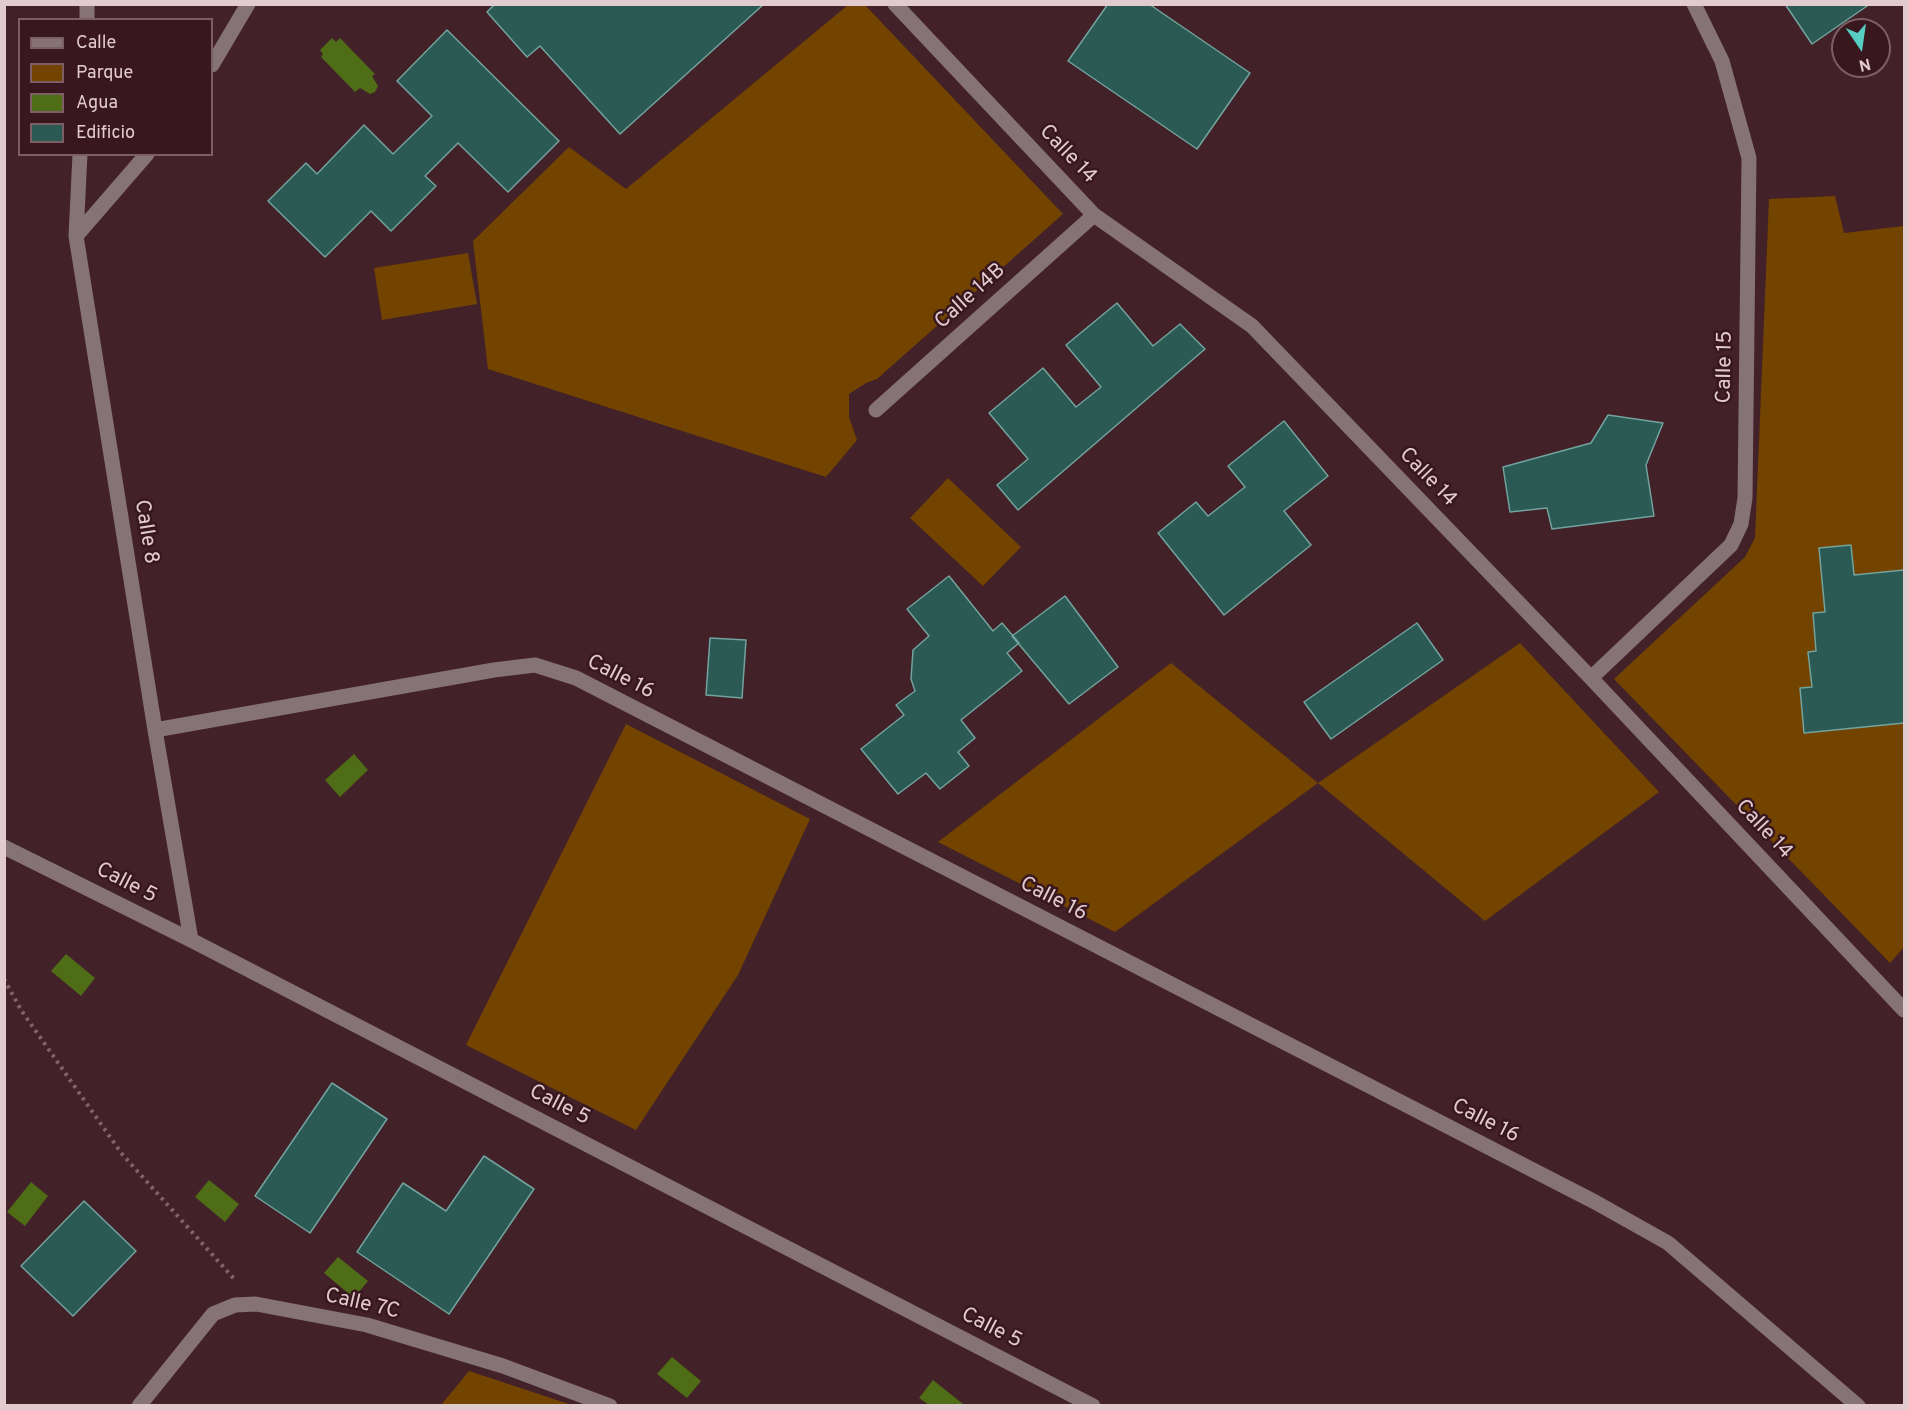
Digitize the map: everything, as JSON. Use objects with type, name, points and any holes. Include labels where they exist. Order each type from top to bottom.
[{"type":"street","points":[[213,63],[248,4]]},
{"type":"street","name":"Calle 14","points":[[895,4],[1095,215],[1252,326],[1591,678],[1905,1010]]},
{"type":"street","name":"Calle 15","points":[[1591,678],[1731,544],[1741,524],[1745,498],[1749,158],[1722,62],[1694,4]]},
{"type":"street","name":"Calle 8","points":[[80,156],[76,236],[191,940]]},
{"type":"street","points":[[76,236],[145,156]]},
{"type":"street","name":"Calle 14B","points":[[876,410],[1095,215]]},
{"type":"street","name":"Calle 16","points":[[155,730],[535,664],[576,678],[1595,1202],[1668,1243],[1858,1406]]},
{"type":"street","name":"Calle 5","points":[[4,847],[191,940],[1093,1406]]},
{"type":"street","name":"Calle 7C","points":[[139,1406],[213,1314],[235,1305],[256,1304],[367,1325],[503,1366],[610,1406]]},
{"type":"path","points":[[4,979],[21,1010],[122,1154],[256,1304]]},
{"type":"green space","points":[[848,5],[865,5],[1063,214],[877,379],[849,394],[849,417],[857,440],[826,477],[488,369],[473,241],[569,147],[626,189]]},
{"type":"green space","points":[[1835,196],[1844,233],[1904,226],[1904,947],[1890,963],[1614,679],[1745,557],[1755,538],[1769,199]]},
{"type":"green space","points":[[468,253],[477,304],[382,320],[374,268]]},
{"type":"green space","points":[[948,478],[1021,547],[983,586],[910,518]]},
{"type":"green space","points":[[1520,643],[1659,792],[1485,921],[1318,783]]},
{"type":"green space","points":[[1171,663],[1318,783],[1115,932],[938,842]]},
{"type":"green space","points":[[626,724],[810,819],[738,975],[636,1130],[466,1045]]},
{"type":"green space","points":[[469,1371],[572,1405],[441,1405]]},
{"type":"water","points":[[332,38],[336,42],[340,38],[375,74],[372,76],[378,86],[375,92],[370,94],[360,88],[355,92],[321,57],[323,54],[320,50]]},
{"type":"water","points":[[354,754],[368,770],[340,797],[325,780]]},
{"type":"water","points":[[66,954],[95,978],[81,996],[51,971]]},
{"type":"water","points":[[209,1180],[239,1204],[225,1222],[195,1197]]},
{"type":"water","points":[[31,1182],[48,1196],[25,1226],[7,1212]]},
{"type":"water","points":[[338,1257],[368,1281],[354,1298],[324,1273]]},
{"type":"water","points":[[672,1357],[701,1381],[687,1398],[657,1374]]},
{"type":"water","points":[[933,1380],[963,1404],[929,1405],[919,1398]]},
{"type":"building","points":[[495,4],[764,4],[620,134],[540,46],[527,57],[487,12]]},
{"type":"building","points":[[1108,4],[1149,4],[1250,73],[1197,149],[1068,61]]},
{"type":"building","points":[[1785,4],[1870,4],[1850,18],[1831,18],[1831,31],[1812,44]]},
{"type":"building","points":[[447,30],[559,141],[508,192],[458,143],[425,176],[436,186],[391,231],[371,211],[325,257],[268,201],[306,163],[317,174],[364,125],[393,154],[432,116],[397,81]]},
{"type":"building","points":[[1117,303],[1153,346],[1180,324],[1205,349],[1018,510],[997,485],[1028,459],[989,413],[1043,368],[1076,407],[1101,387],[1066,345]]},
{"type":"building","points":[[1608,415],[1663,423],[1646,465],[1654,516],[1552,529],[1547,508],[1510,512],[1503,467],[1591,443]]},
{"type":"building","points":[[1284,421],[1328,476],[1284,511],[1311,545],[1224,615],[1158,533],[1196,502],[1208,516],[1245,487],[1228,466]]},
{"type":"building","points":[[1851,545],[1854,575],[1904,570],[1904,723],[1804,733],[1800,688],[1812,687],[1808,652],[1816,651],[1813,613],[1825,612],[1819,548]]},
{"type":"building","points":[[949,576],[993,631],[1002,623],[1019,643],[1007,653],[1022,671],[961,720],[975,738],[958,752],[969,766],[940,789],[926,773],[898,794],[861,749],[904,715],[896,705],[915,691],[911,679],[913,650],[929,636],[907,609]]},
{"type":"building","points":[[1065,596],[1118,667],[1069,704],[1012,636]]},
{"type":"building","points":[[1417,623],[1443,660],[1331,739],[1304,702]]},
{"type":"building","points":[[710,638],[746,640],[742,698],[706,695]]},
{"type":"building","points":[[332,1083],[387,1119],[310,1233],[255,1196]]},
{"type":"building","points":[[484,1156],[534,1189],[449,1314],[357,1252],[403,1183],[446,1211]]},
{"type":"building","points":[[84,1201],[136,1251],[73,1316],[21,1266]]}]
